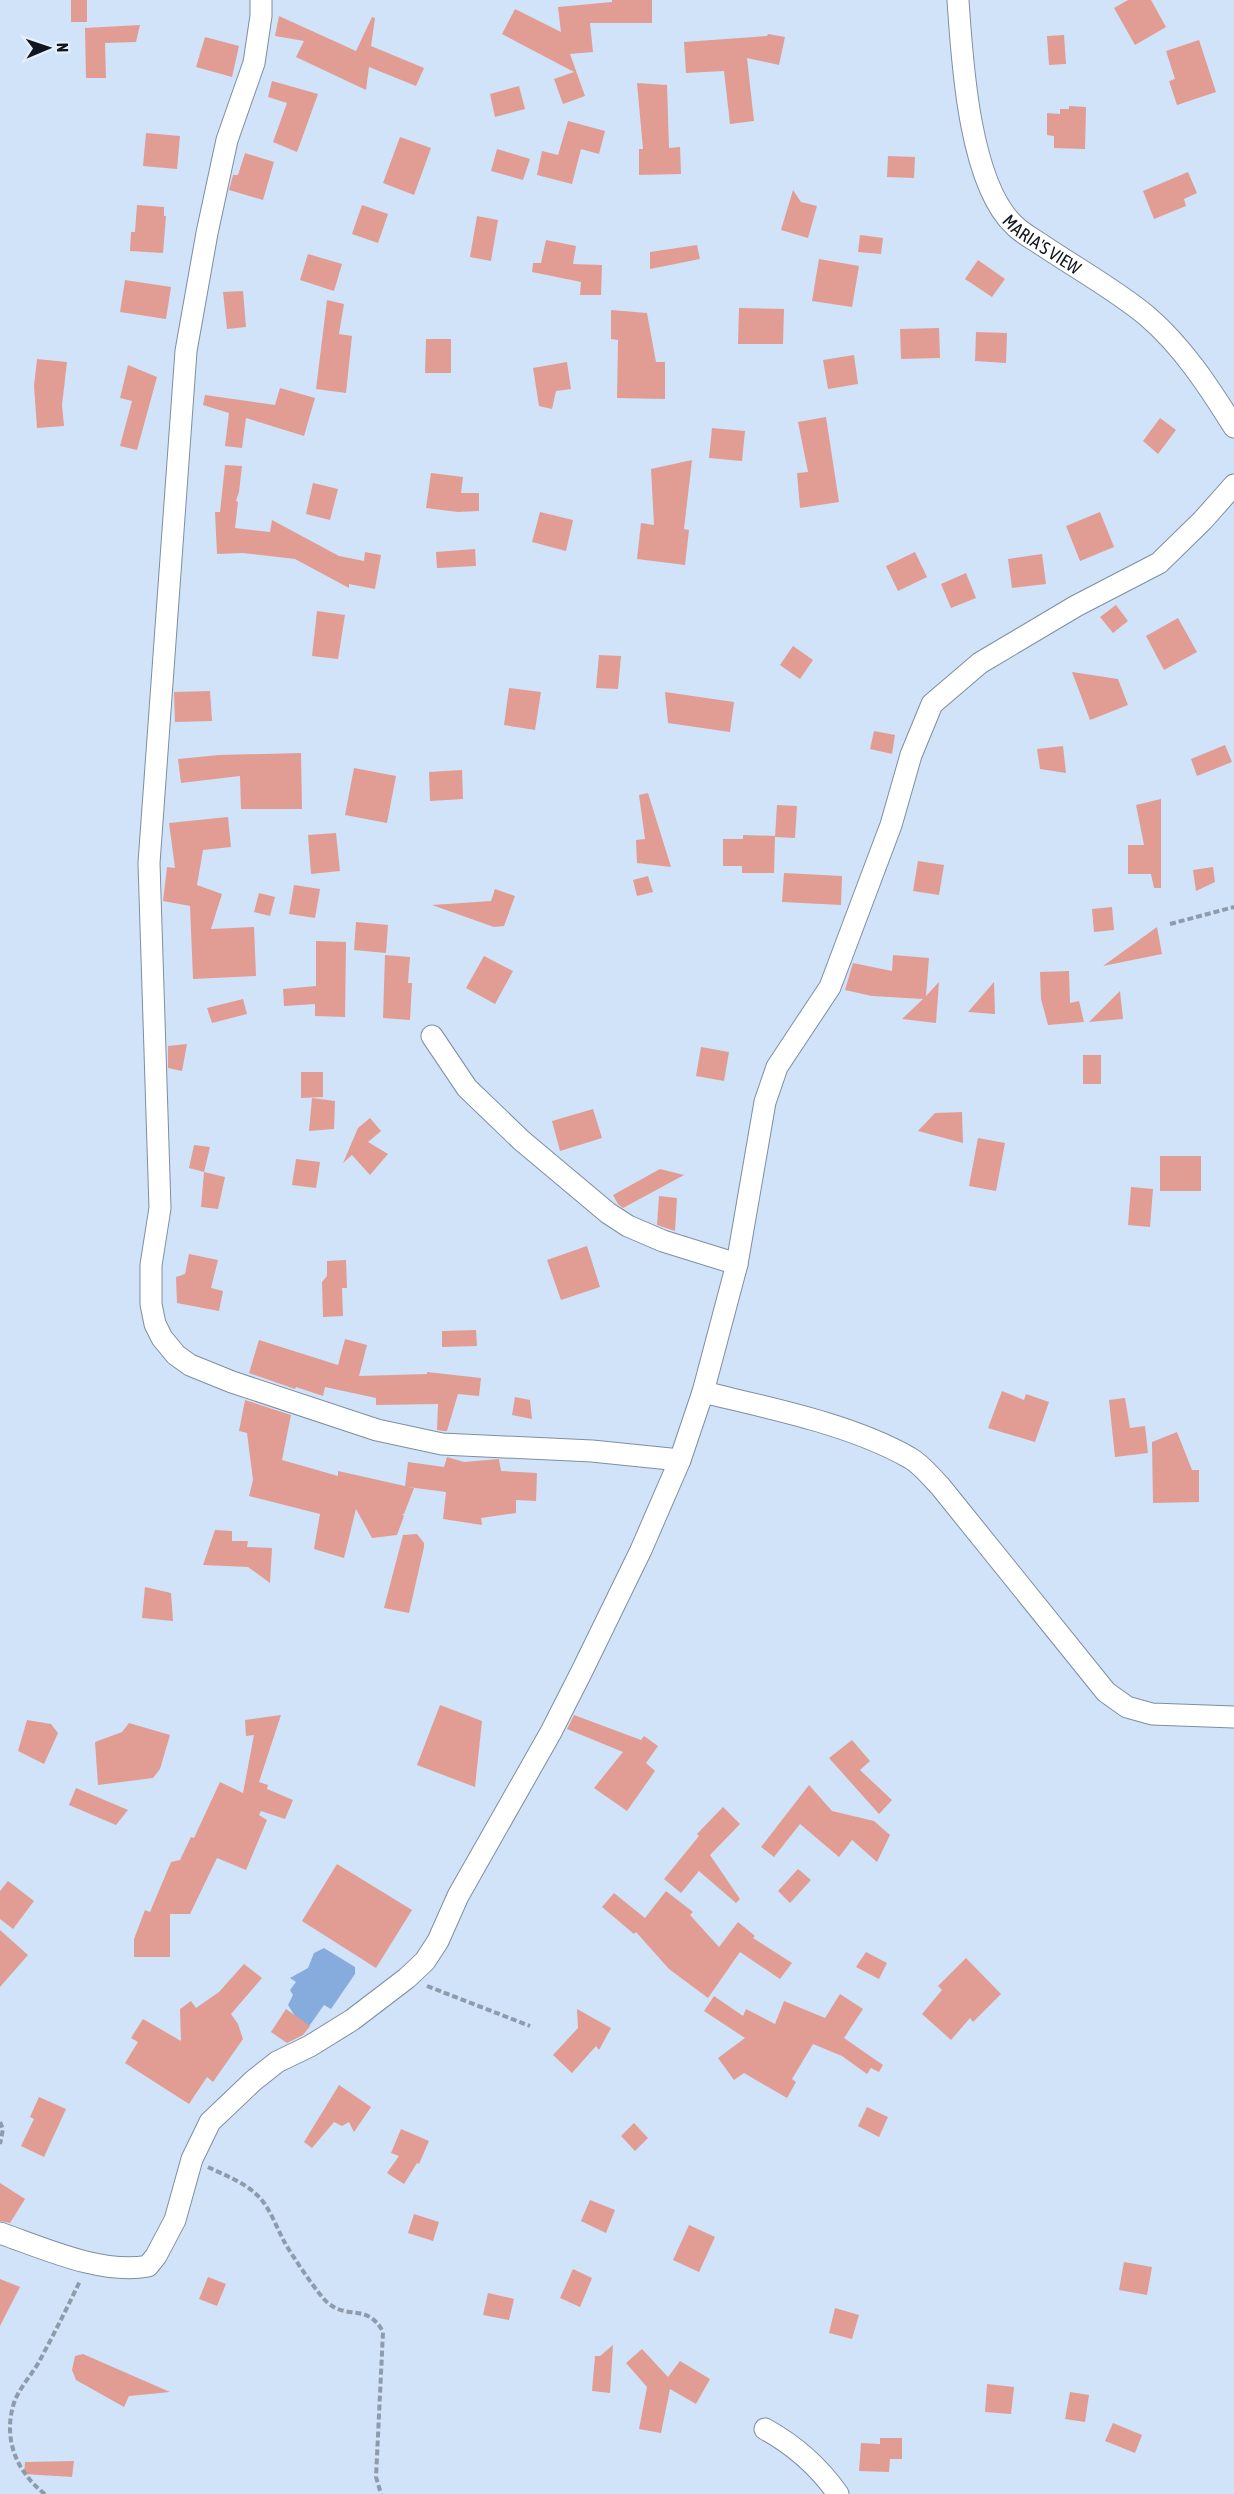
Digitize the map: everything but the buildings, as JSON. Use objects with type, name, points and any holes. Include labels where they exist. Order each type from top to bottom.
[{"type":"street","points":[[261,0],[254,63],[227,140],[207,233],[186,351],[148,863],[160,1208],[151,1265],[151,1304],[155,1324],[162,1338],[176,1355],[190,1365],[232,1382],[377,1430],[442,1444],[592,1451],[680,1460]]},
{"type":"street","name":"MARIA'S VIEW","points":[[958,0],[961,55],[969,113],[980,162],[997,201],[1014,226],[1146,316],[1183,353],[1211,390],[1234,427]]},
{"type":"street","points":[[0,2233],[90,2262],[122,2268],[148,2266],[156,2256],[175,2220],[192,2159],[210,2122],[253,2081],[277,2062],[310,2046],[352,2020],[407,1978],[425,1961],[438,1941],[458,1896],[551,1732],[641,1550],[680,1460],[703,1392],[737,1264],[765,1102],[777,1067],[831,987],[891,825],[911,755],[932,704],[980,663],[1076,606],[1159,564],[1234,485]]},
{"type":"street","points":[[432,1036],[467,1088],[521,1140],[608,1213],[627,1226],[663,1241],[737,1264]]},
{"type":"street","points":[[703,1392],[797,1414],[868,1439],[911,1458],[940,1486],[1106,1692],[1127,1707],[1152,1714],[1234,1717]]},
{"type":"street","points":[[765,2430],[780,2438],[814,2464],[838,2494]]},
{"type":"path","points":[[1170,924],[1234,907]]},
{"type":"path","points":[[407,1978],[530,2026]]},
{"type":"path","points":[[0,2122],[3,2129],[0,2144]]},
{"type":"path","points":[[192,2159],[242,2184],[258,2195],[286,2245],[328,2304],[344,2311],[365,2313],[377,2320],[383,2331],[376,2477],[381,2494]]},
{"type":"path","points":[[45,2494],[24,2475],[14,2457],[10,2427],[15,2399],[39,2362],[90,2262]]},
{"type":"water","points":[[324,1948],[355,1967],[355,1974],[331,2009],[324,2005],[305,2032],[288,2005],[293,1995],[290,1990],[296,1982],[290,1978],[308,1968],[314,1953]]}]
